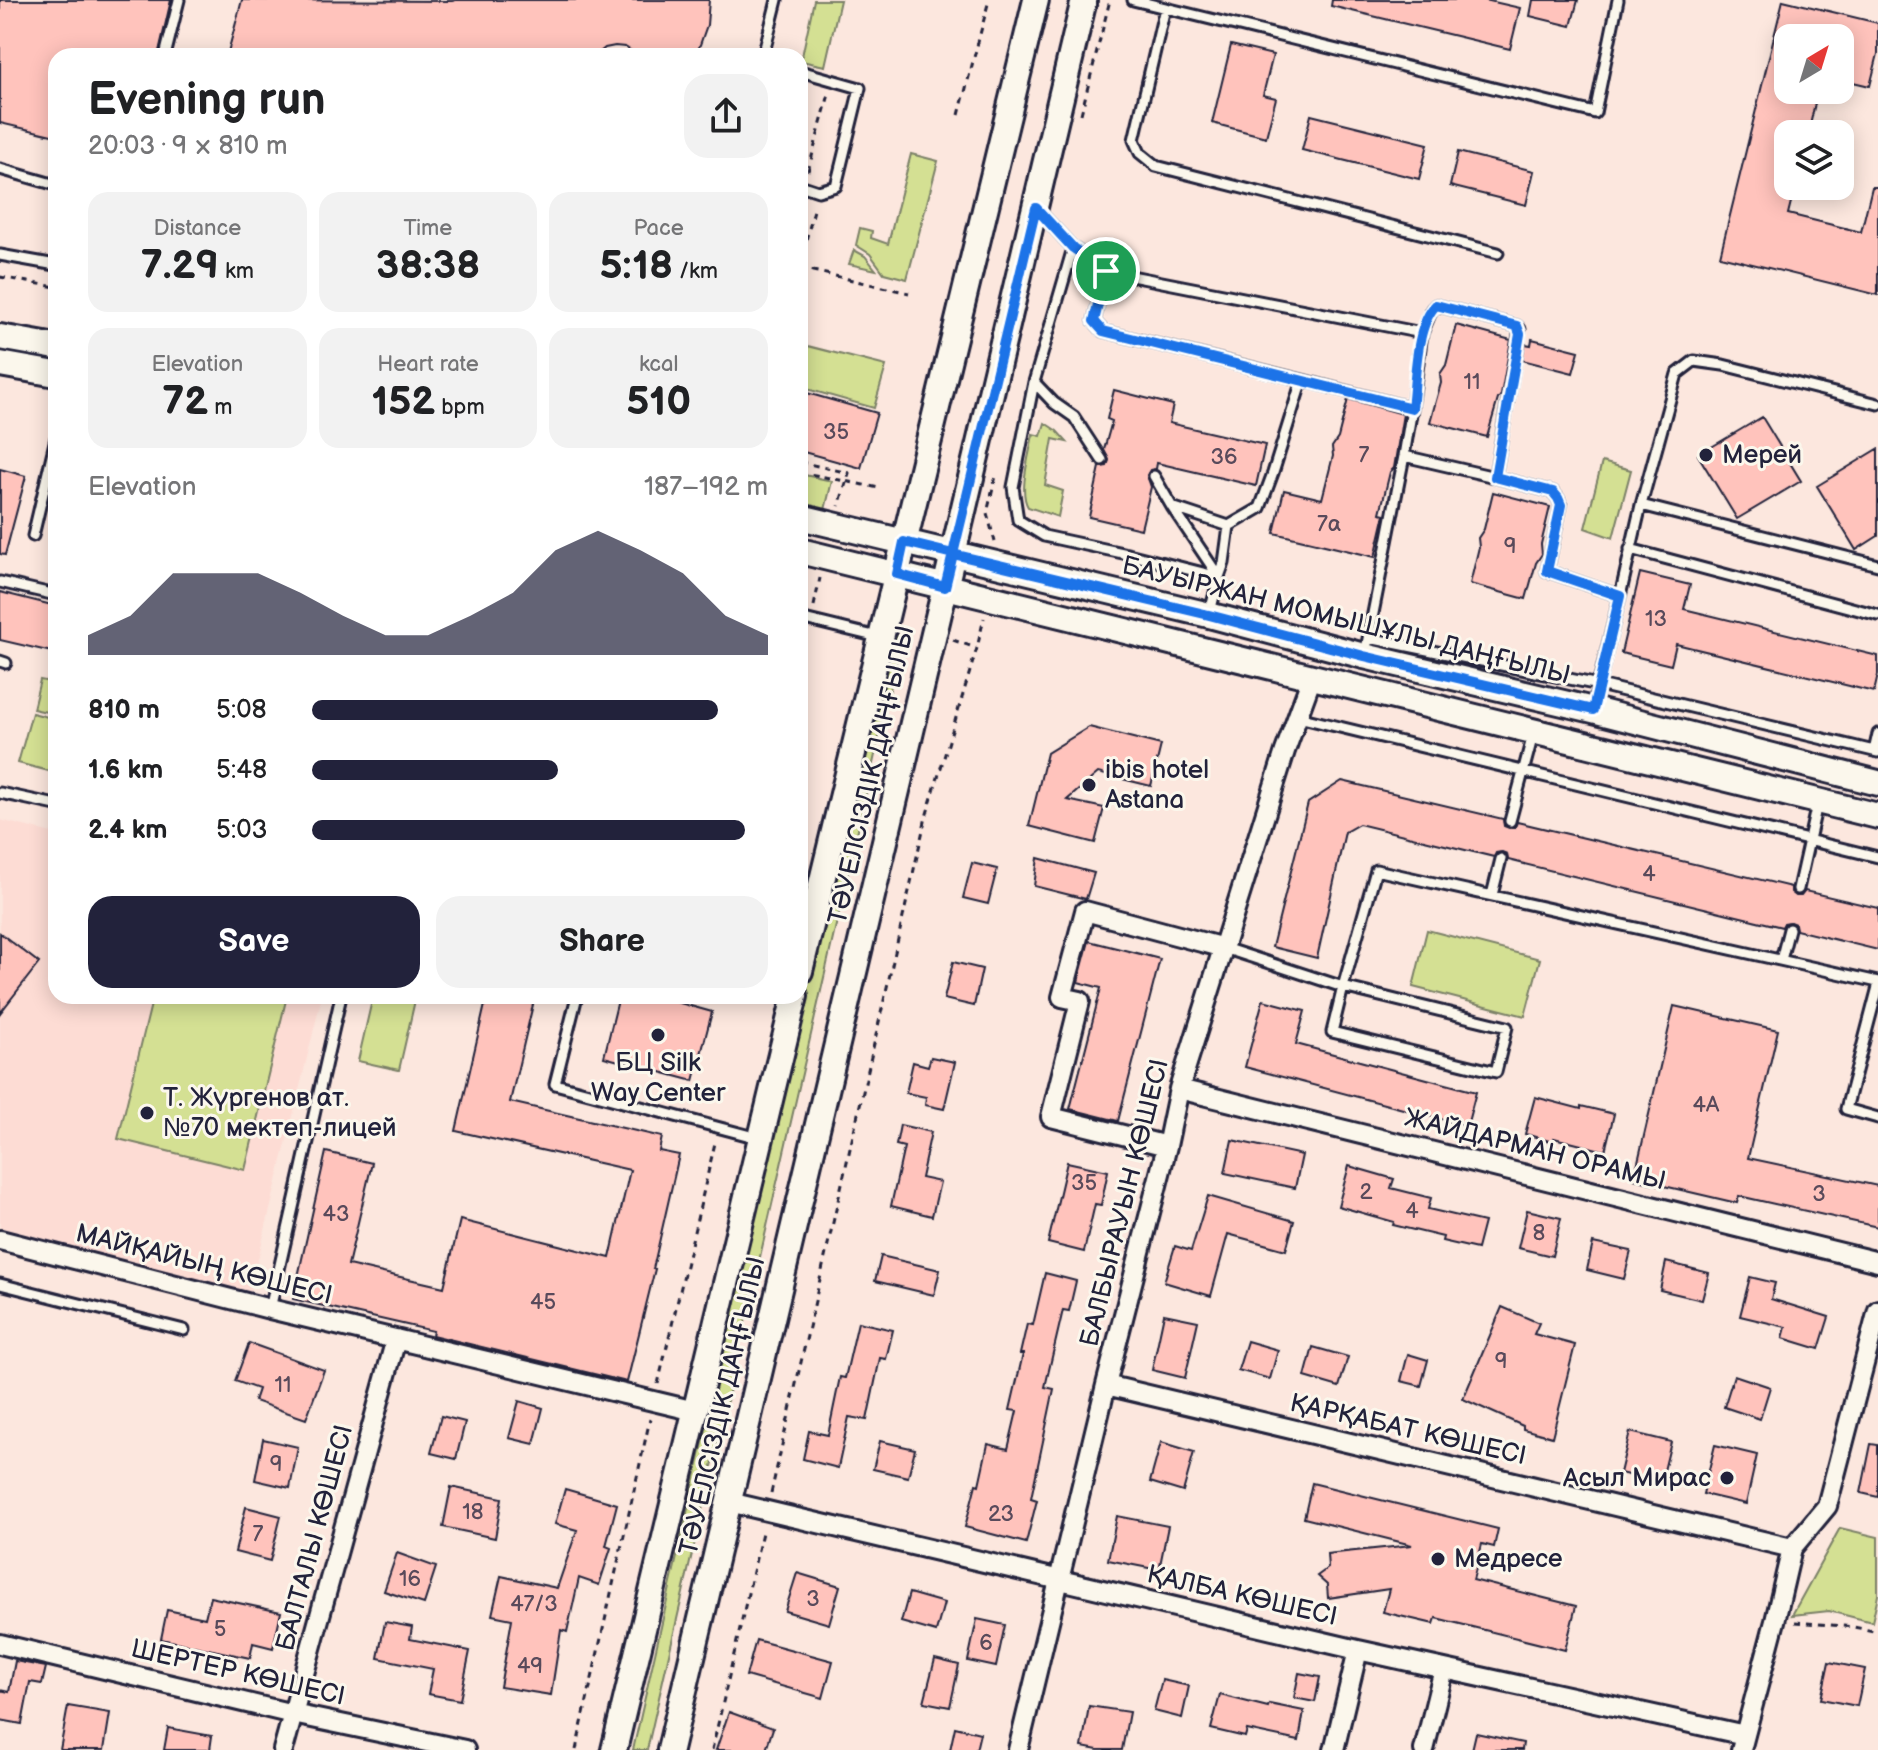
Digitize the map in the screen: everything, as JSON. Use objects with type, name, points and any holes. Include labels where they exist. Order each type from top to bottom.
[{"type":"main road","name":"ТӘУЕЛСІЗДІК ДАҢҒЫЛЫ","points":[[808,937],[1036,0]]},
{"type":"main road","name":"ТӘУЕЛСІЗДІК ДАҢҒЫЛЫ","points":[[670,1750],[1084,0]]},
{"type":"main road","points":[[0,337],[48,346]]},
{"type":"main road","points":[[0,364],[48,373]]},
{"type":"main road","name":"БАУЫРЖАН МОМЫШҰЛЫ ДАҢҒЫЛЫ","points":[[808,519],[1209,615],[1367,647],[1593,710],[1878,783]]},
{"type":"main road","points":[[808,553],[1878,816]]},
{"type":"main road","name":"ТӘУЕЛСІЗДІК ДАҢҒЫЛЫ","points":[[614,1750],[761,1138],[789,1004]]},
{"type":"street","name":"БАЛБЫРАУЫН КӨШЕСІ","points":[[1018,1750],[1179,1089],[1285,751],[1312,677]]},
{"type":"street","points":[[1167,1146],[1051,1117],[1080,1001],[1062,997],[1085,911],[1224,948]]},
{"type":"street","name":"ЖАЙДАРМАН ОРАМЫ","points":[[1179,1089],[1878,1262]]},
{"type":"street","name":"МАЙҚАЙЫҢ КӨШЕСІ","points":[[0,1240],[270,1309],[695,1411]]},
{"type":"street","points":[[1743,1742],[1792,1548],[1827,1506],[1878,1310]]},
{"type":"street","name":"БАЛТАЛЫ КӨШЕСІ","points":[[283,1750],[396,1339]]},
{"type":"street","name":"ҚАРҚАБАТ КӨШЕСІ","points":[[1106,1385],[1792,1548]]},
{"type":"street","name":"ҚАЛБА КӨШЕСІ","points":[[729,1502],[1743,1742]]},
{"type":"street","name":"ШЕРТЕР КӨШЕСІ","points":[[0,1644],[293,1714],[465,1750]]},
{"type":"street","points":[[1334,1750],[1358,1650]]},
{"type":"street","points":[[1424,1750],[1444,1669]]},
{"type":"lane","points":[[167,48],[179,0]]},
{"type":"lane","points":[[765,48],[777,0]]},
{"type":"lane","points":[[1133,0],[1595,113],[1618,0]]},
{"type":"lane","points":[[1165,8],[1134,140],[1140,153],[1156,166],[1498,253]]},
{"type":"lane","points":[[808,73],[860,88],[836,186],[818,191],[808,188]]},
{"type":"lane","points":[[0,169],[48,183]]},
{"type":"lane","points":[[1036,208],[1073,248],[1106,271],[1422,333]]},
{"type":"lane","points":[[1073,248],[1034,382],[1013,487],[1018,520],[1044,536],[1219,577]]},
{"type":"lane","points":[[0,255],[48,264]]},
{"type":"lane","points":[[1106,271],[1094,321],[1103,331],[1412,408]]},
{"type":"lane","points":[[1495,477],[1520,329],[1436,305],[1422,333],[1404,456],[1367,647],[1599,685],[1876,751],[1878,734]]},
{"type":"lane","points":[[1593,710],[1641,505],[1677,374],[1694,361],[1723,365],[1878,404]]},
{"type":"lane","points":[[1172,507],[1229,526],[1260,508],[1302,380]]},
{"type":"lane","points":[[1034,382],[1054,403],[1074,417],[1102,460]]},
{"type":"lane","points":[[1404,456],[1553,492],[1561,505],[1547,571],[1620,596]]},
{"type":"lane","points":[[33,536],[48,472]]},
{"type":"lane","points":[[1154,476],[1219,577]]},
{"type":"lane","points":[[1641,505],[1878,565]]},
{"type":"lane","points":[[1209,615],[1224,563],[1229,526]]},
{"type":"lane","points":[[1630,549],[1878,615]]},
{"type":"lane","points":[[0,582],[48,593]]},
{"type":"lane","points":[[808,620],[881,638]]},
{"type":"lane","points":[[1298,717],[1878,857]]},
{"type":"lane","points":[[1510,821],[1534,731]]},
{"type":"lane","points":[[0,793],[48,803]]},
{"type":"lane","points":[[1798,889],[1818,801]]},
{"type":"lane","points":[[1492,895],[1501,859]]},
{"type":"lane","points":[[1224,948],[1343,987],[1507,1027],[1496,1072],[1332,1032],[1343,987],[1376,870],[1878,984],[1846,1109],[1878,1118]]},
{"type":"lane","points":[[1781,960],[1789,929]]},
{"type":"lane","points":[[270,1309],[339,1004]]},
{"type":"lane","points":[[575,1004],[555,1084],[761,1138]]},
{"type":"lane","points":[[0,1284],[184,1330]]},
{"type":"path","points":[[959,115],[989,0]]},
{"type":"path","points":[[808,165],[833,80]]},
{"type":"path","points":[[808,232],[818,191]]},
{"type":"path","points":[[808,267],[909,293]]},
{"type":"path","points":[[0,277],[48,286]]},
{"type":"path","points":[[808,464],[849,473],[838,508]]},
{"type":"path","points":[[808,474],[879,488]]},
{"type":"path","points":[[813,611],[821,574]]},
{"type":"path","points":[[712,1750],[926,817],[985,612]]},
{"type":"path","points":[[946,637],[977,648]]},
{"type":"path","points":[[576,1750],[719,1127]]},
{"type":"path","points":[[1775,1621],[1854,1627],[1878,1632]]},
{"type":"shaded area","name":"Т. Жүргенов ат. №70 мектеп-лицей","points":[[0,820],[48,832],[48,1004],[320,1004],[250,1292],[0,1229]]},
{"type":"green space","points":[[814,0],[840,0],[825,66],[808,62],[808,48],[804,48]]},
{"type":"green space","points":[[911,154],[938,161],[907,279],[884,273],[870,254],[856,245],[860,228],[872,231],[871,238],[888,244]]},
{"type":"green space","points":[[854,250],[865,256],[876,270],[849,264]]},
{"type":"green space","points":[[808,346],[886,366],[874,408],[808,389]]},
{"type":"green space","points":[[1045,423],[1067,442],[1053,439],[1045,485],[1063,491],[1058,517],[1028,507],[1025,500],[1024,482],[1033,434],[1041,436]]},
{"type":"green space","points":[[1602,462],[1631,470],[1613,538],[1585,528]]},
{"type":"green space","points":[[808,476],[832,481],[825,510],[808,505]]},
{"type":"green space","points":[[887,634],[902,637],[647,1750],[633,1750],[803,1004],[808,1004],[808,981]]},
{"type":"green space","points":[[40,680],[48,682],[48,712],[33,709]]},
{"type":"green space","points":[[32,713],[48,717],[48,771],[18,763]]},
{"type":"green space","points":[[1427,930],[1540,959],[1525,1016],[1413,987]]},
{"type":"green space","points":[[151,1004],[285,1004],[245,1170],[118,1139]]},
{"type":"green space","points":[[371,1004],[414,1004],[399,1070],[358,1061]]},
{"type":"green space","points":[[1840,1528],[1878,1537],[1878,1595],[1872,1622],[1829,1611],[1792,1615]]},
{"type":"building","points":[[0,0],[171,0],[160,48],[48,48],[48,134],[0,123]]},
{"type":"building","points":[[242,0],[709,0],[707,25],[699,48],[229,48]]},
{"type":"building","points":[[1332,0],[1485,0],[1520,8],[1510,49],[1331,6]]},
{"type":"building","points":[[1533,0],[1578,0],[1571,26],[1530,16]]},
{"type":"building","points":[[1783,0],[1878,23],[1878,54],[1870,86],[1854,82],[1854,24],[1777,24]]},
{"type":"building","points":[[1774,37],[1774,104],[1815,104],[1811,120],[1774,120],[1774,200],[1792,200],[1788,214],[1861,232],[1872,187],[1878,187],[1878,295],[1720,256]]},
{"type":"building","points":[[1231,45],[1273,55],[1263,95],[1276,98],[1266,137],[1212,123]]},
{"type":"building","points":[[1311,115],[1428,144],[1419,179],[1302,150]]},
{"type":"building","points":[[1458,152],[1534,171],[1526,205],[1450,186]]},
{"type":"building","points":[[1456,325],[1511,340],[1501,395],[1487,437],[1430,422],[1441,383],[1440,374],[1446,365]]},
{"type":"building","points":[[1532,339],[1579,351],[1573,373],[1522,360],[1525,344],[1531,345]]},
{"type":"building","points":[[1114,390],[1173,405],[1169,423],[1265,445],[1256,486],[1157,463],[1156,469],[1150,470],[1147,475],[1151,487],[1141,529],[1089,517],[1100,467],[1107,466],[1109,460],[1104,450],[1112,421],[1107,419]]},
{"type":"building","points":[[808,393],[877,413],[861,468],[808,453]]},
{"type":"building","points":[[1348,399],[1403,414],[1394,468],[1390,472],[1380,513],[1385,514],[1375,557],[1274,533],[1284,490],[1322,499],[1333,456],[1332,447],[1338,438]]},
{"type":"building","points":[[1762,417],[1801,481],[1737,519],[1698,455]]},
{"type":"building","points":[[1878,449],[1878,536],[1856,550],[1817,486]]},
{"type":"building","points":[[0,469],[26,476],[5,555],[0,554]]},
{"type":"building","points":[[1493,492],[1550,507],[1541,544],[1542,554],[1536,563],[1526,599],[1470,584],[1479,547],[1478,538],[1484,529]]},
{"type":"building","points":[[1640,573],[1690,585],[1684,609],[1878,656],[1874,692],[1676,644],[1671,665],[1621,653]]},
{"type":"building","points":[[0,592],[48,604],[48,651],[0,640]]},
{"type":"building","points":[[1089,727],[1161,745],[1151,786],[1098,773],[1067,800],[1104,808],[1095,843],[1029,826],[1047,753]]},
{"type":"building","points":[[1342,781],[1503,819],[1504,826],[1509,828],[1515,827],[1517,822],[1791,887],[1791,892],[1796,896],[1801,896],[1805,891],[1878,908],[1878,950],[1796,930],[1795,924],[1790,922],[1782,927],[1508,860],[1507,854],[1502,852],[1494,857],[1359,824],[1345,832],[1317,958],[1272,947],[1308,803]]},
{"type":"building","points":[[1038,858],[1094,873],[1086,899],[1034,886]]},
{"type":"building","points":[[972,863],[997,869],[988,904],[963,898]]},
{"type":"building","points":[[0,933],[39,963],[0,1013]]},
{"type":"building","points":[[1089,941],[1160,959],[1118,1121],[1070,1109],[1101,988],[1078,982]]},
{"type":"building","points":[[953,962],[982,969],[974,1006],[944,999]]},
{"type":"building","points":[[1263,1000],[1305,1011],[1296,1044],[1476,1092],[1467,1126],[1245,1067]]},
{"type":"building","points":[[485,1004],[533,1004],[510,1102],[662,1137],[659,1151],[679,1155],[627,1382],[432,1335],[433,1331],[293,1299],[326,1152],[372,1163],[348,1265],[444,1287],[460,1220],[610,1258],[630,1170],[456,1131]]},
{"type":"building","name":"БЦ Silk Way Center","points":[[617,1004],[684,1004],[712,1012],[694,1081],[604,1057]]},
{"type":"building","points":[[1674,1006],[1778,1030],[1748,1158],[1878,1186],[1878,1227],[1739,1196],[1737,1203],[1634,1179]]},
{"type":"building","points":[[931,1057],[955,1062],[944,1109],[925,1105],[926,1097],[906,1093],[913,1062],[928,1066]]},
{"type":"building","points":[[1535,1097],[1614,1114],[1605,1151],[1525,1134]]},
{"type":"building","points":[[900,1125],[931,1132],[921,1178],[940,1182],[932,1216],[891,1206],[904,1147],[896,1145]]},
{"type":"building","points":[[1232,1140],[1302,1155],[1295,1188],[1225,1173]]},
{"type":"building","points":[[1067,1162],[1108,1171],[1101,1205],[1095,1204],[1084,1252],[1048,1243]]},
{"type":"building","points":[[1349,1166],[1394,1179],[1391,1188],[1431,1198],[1428,1209],[1484,1222],[1477,1249],[1442,1241],[1443,1237],[1393,1225],[1394,1222],[1338,1206]]},
{"type":"building","points":[[1208,1196],[1294,1221],[1286,1250],[1228,1234],[1211,1296],[1164,1282],[1175,1246],[1191,1251]]},
{"type":"building","points":[[1527,1210],[1561,1218],[1552,1256],[1518,1248]]},
{"type":"building","points":[[1593,1243],[1631,1251],[1624,1279],[1587,1270]]},
{"type":"building","points":[[881,1256],[940,1270],[934,1295],[875,1281]]},
{"type":"building","points":[[1666,1262],[1709,1273],[1702,1300],[1660,1290]]},
{"type":"building","points":[[1045,1273],[1076,1281],[1069,1311],[1063,1310],[1045,1387],[1054,1389],[1031,1498],[1037,1500],[1026,1543],[965,1527],[988,1444],[1008,1449],[1017,1411],[1010,1410],[1023,1354],[1020,1354],[1027,1324],[1033,1325]]},
{"type":"building","points":[[1750,1277],[1775,1283],[1771,1299],[1829,1317],[1819,1349],[1783,1338],[1786,1327],[1740,1316]]},
{"type":"building","points":[[1502,1307],[1539,1323],[1534,1334],[1575,1345],[1552,1437],[1523,1429],[1523,1426],[1463,1399]]},
{"type":"building","points":[[1164,1314],[1198,1321],[1185,1378],[1152,1370]]},
{"type":"building","points":[[858,1322],[893,1330],[886,1359],[880,1358],[867,1420],[849,1417],[838,1468],[803,1459],[809,1431],[828,1435],[840,1377],[845,1378]]},
{"type":"building","points":[[1247,1341],[1278,1350],[1270,1379],[1238,1370]]},
{"type":"building","points":[[249,1343],[324,1370],[306,1419],[254,1401],[258,1389],[235,1381]]},
{"type":"building","points":[[1313,1347],[1348,1357],[1339,1387],[1305,1377]]},
{"type":"building","points":[[1408,1354],[1428,1360],[1421,1386],[1401,1381]]},
{"type":"building","points":[[1734,1375],[1770,1387],[1760,1419],[1724,1407]]},
{"type":"building","points":[[519,1401],[543,1408],[534,1444],[509,1438]]},
{"type":"building","points":[[441,1416],[465,1422],[456,1459],[431,1453]]},
{"type":"building","points":[[1630,1432],[1671,1442],[1661,1483],[1620,1473]]},
{"type":"building","points":[[263,1439],[298,1447],[290,1488],[255,1480]]},
{"type":"building","points":[[880,1441],[915,1449],[908,1477],[873,1469]]},
{"type":"building","points":[[1161,1442],[1194,1452],[1183,1492],[1150,1482]]},
{"type":"building","points":[[1871,1444],[1878,1445],[1878,1497],[1861,1493]]},
{"type":"building","points":[[1715,1445],[1757,1455],[1746,1504],[1703,1494]]},
{"type":"building","name":"Медресе","points":[[1312,1483],[1498,1529],[1494,1547],[1482,1544],[1473,1580],[1576,1606],[1565,1650],[1436,1618],[1434,1624],[1383,1612],[1389,1589],[1328,1598],[1327,1585],[1317,1576],[1328,1568],[1327,1554],[1412,1545],[1304,1518]]},
{"type":"building","points":[[451,1487],[502,1498],[495,1538],[443,1527]]},
{"type":"building","points":[[565,1489],[617,1504],[606,1546],[611,1548],[599,1585],[579,1578],[567,1632],[561,1630],[551,1695],[500,1687],[512,1619],[492,1615],[501,1576],[557,1588],[577,1530],[555,1524]]},
{"type":"building","points":[[246,1507],[281,1516],[270,1561],[235,1552]]},
{"type":"building","points":[[1117,1516],[1168,1526],[1159,1570],[1108,1560]]},
{"type":"building","points":[[397,1553],[436,1567],[424,1604],[384,1591]]},
{"type":"building","points":[[797,1573],[840,1586],[829,1624],[785,1611]]},
{"type":"building","points":[[909,1593],[944,1603],[936,1632],[901,1622]]},
{"type":"building","points":[[210,1597],[281,1612],[273,1648],[253,1643],[250,1658],[161,1639],[167,1610],[205,1618]]},
{"type":"building","points":[[977,1619],[1005,1625],[996,1667],[968,1661]]},
{"type":"building","points":[[385,1622],[412,1627],[410,1639],[470,1651],[460,1700],[428,1694],[433,1669],[378,1658]]},
{"type":"building","points":[[756,1640],[833,1661],[823,1698],[746,1676]]},
{"type":"building","points":[[935,1659],[959,1665],[950,1707],[924,1702]]},
{"type":"building","points":[[15,1661],[46,1667],[42,1684],[30,1682],[22,1724],[0,1720],[0,1690],[9,1692]]},
{"type":"building","points":[[1829,1662],[1865,1669],[1857,1706],[1821,1699]]},
{"type":"building","points":[[1299,1673],[1320,1677],[1315,1702],[1294,1698]]},
{"type":"building","points":[[1162,1680],[1189,1686],[1182,1718],[1154,1711]]},
{"type":"building","points":[[1220,1695],[1268,1707],[1269,1704],[1304,1711],[1299,1741],[1247,1730],[1245,1737],[1211,1729]]},
{"type":"building","points":[[68,1706],[110,1713],[104,1750],[60,1750]]},
{"type":"building","points":[[1089,1706],[1129,1712],[1122,1750],[1082,1747]]},
{"type":"building","points":[[729,1712],[773,1728],[766,1750],[716,1750]]},
{"type":"building","points":[[955,1727],[980,1733],[976,1750],[950,1750]]},
{"type":"building","points":[[168,1728],[212,1736],[210,1750],[164,1750]]},
{"type":"building","points":[[1476,1733],[1523,1743],[1522,1750],[1472,1750]]},
{"type":"place","name":"Мерей","points":[[1706,455]]},
{"type":"place","name":"ibis hotel Astana","points":[[1089,785]]},
{"type":"place","name":"БЦ Silk Way Center","points":[[658,1035]]},
{"type":"place","name":"Т. Жүргенов ат. №70 мектеп-лицей","points":[[147,1113]]},
{"type":"place","name":"Асыл Мирас","points":[[1727,1478]]},
{"type":"place","name":"Медресе","points":[[1438,1559]]},
{"type":"route","points":[[1106,271],[1073,248],[1036,208],[953,554],[904,542],[897,574],[945,587],[953,554],[1593,710],[1620,596],[1547,571],[1561,505],[1558,498],[1553,492],[1495,477],[1520,334],[1517,326],[1436,305],[1422,333],[1412,408],[1103,331],[1094,321],[1106,271]]}]
